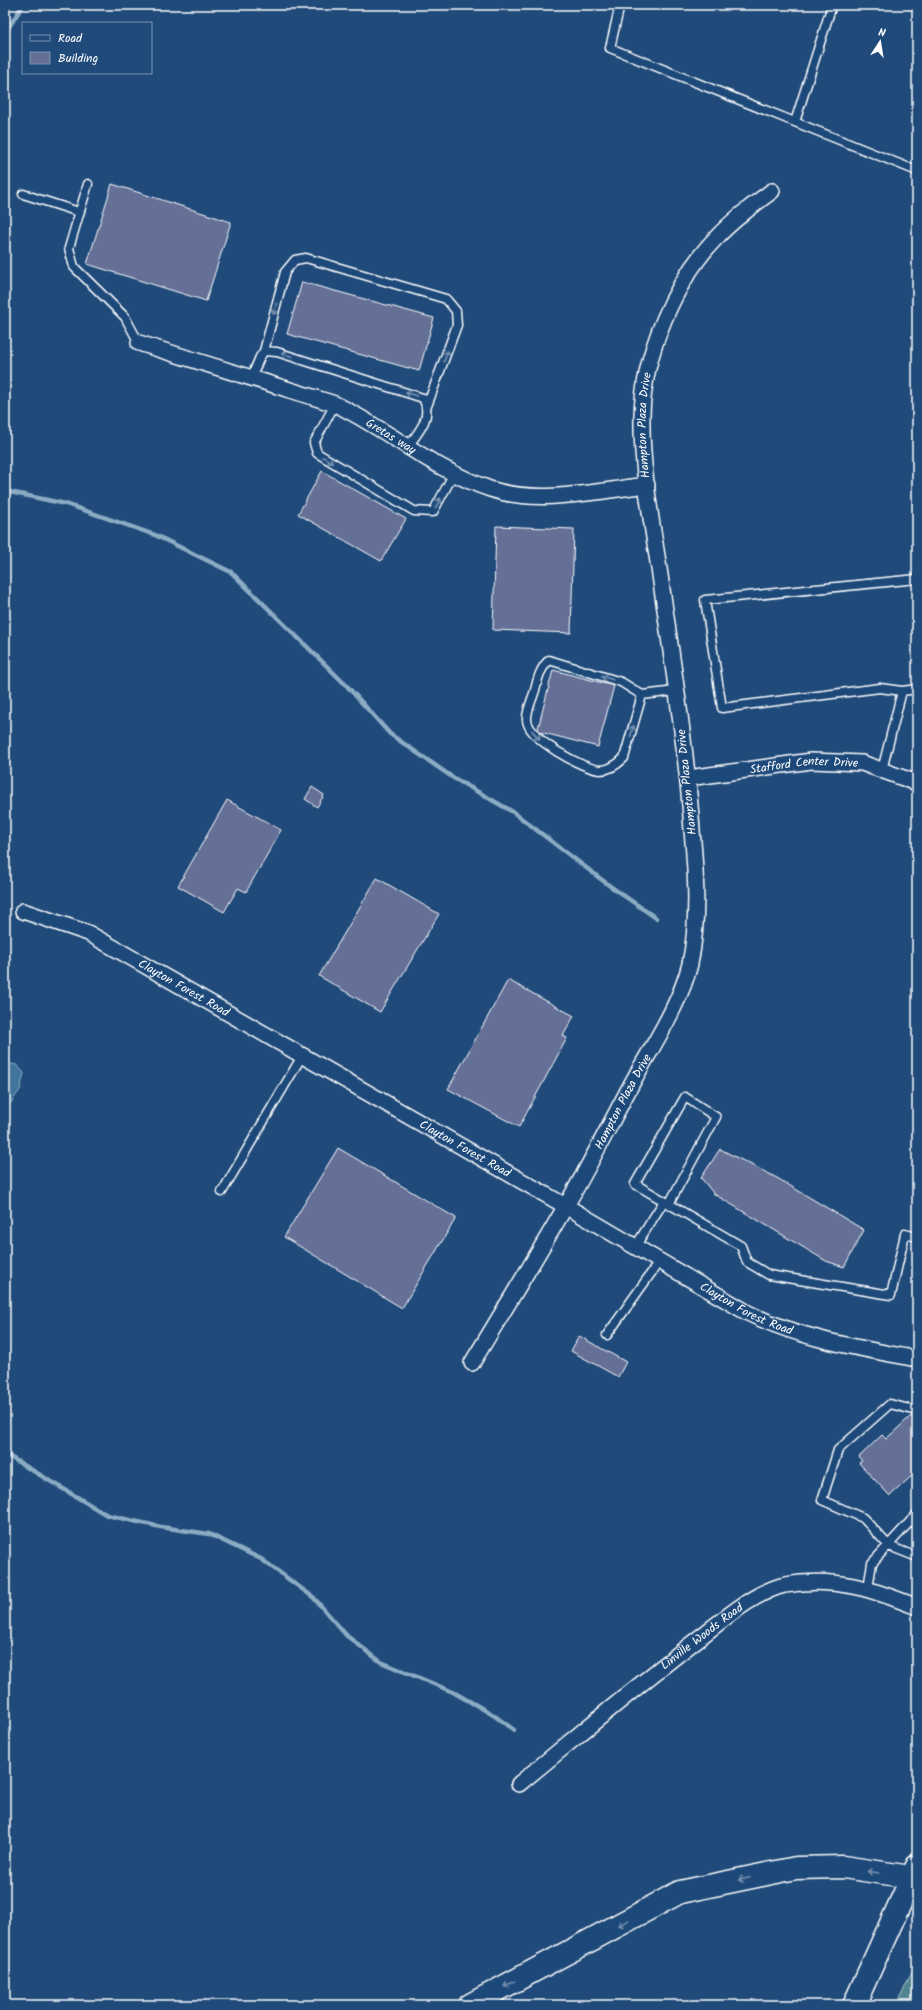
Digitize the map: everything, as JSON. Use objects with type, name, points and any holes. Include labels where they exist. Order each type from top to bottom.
[{"type":"main road","points":[[470,2005],[680,1892],[796,1868],[843,1867],[915,1874],[854,2005]]},
{"type":"street","name":"Hampton Plaza Drive","points":[[472,1363],[566,1206],[674,1005],[689,966],[696,925],[696,879],[688,778],[647,485],[642,413],[645,383],[651,355],[660,327],[676,296],[715,238],[743,212],[772,191]]},
{"type":"street","name":"Gretas way","points":[[139,343],[335,404],[362,417],[454,473],[490,489],[520,494],[555,496],[647,485]]},
{"type":"street","name":"Stafford Center Drive","points":[[688,778],[811,761],[862,763],[917,782]]},
{"type":"street","name":"Clayton Forest Road","points":[[23,911],[88,933],[566,1206],[659,1262],[773,1326],[811,1338],[917,1360]]},
{"type":"street","name":"Linville Woods Road","points":[[520,1784],[664,1664],[724,1619],[764,1593],[783,1586],[804,1582],[854,1584],[917,1607]]},
{"type":"lane","points":[[620,5],[610,48],[917,170]]},
{"type":"lane","points":[[795,122],[832,5]]},
{"type":"lane","points":[[88,184],[69,248],[74,267],[126,317],[139,343]]},
{"type":"lane","points":[[23,194],[80,212]]},
{"type":"lane","points":[[251,378],[264,351],[285,272],[295,260],[306,258],[446,299],[456,311],[457,325],[427,406],[422,428],[408,446]]},
{"type":"lane","points":[[264,351],[277,352],[423,398],[427,406]]},
{"type":"lane","points":[[335,404],[314,443],[317,453],[414,511],[433,512],[454,473]]},
{"type":"lane","points":[[917,579],[705,600],[722,708],[880,688],[902,691],[917,689]]},
{"type":"lane","points":[[642,695],[624,758],[617,766],[602,770],[591,769],[546,745],[532,732],[527,720],[542,667],[549,660],[621,682],[642,695],[676,692]]},
{"type":"lane","points":[[882,770],[902,691]]},
{"type":"lane","points":[[222,1192],[302,1056]]},
{"type":"lane","points":[[635,1247],[666,1202],[716,1117],[685,1097],[635,1184],[666,1202],[741,1246],[747,1262],[769,1275],[860,1292],[891,1295],[905,1234],[917,1237]]},
{"type":"lane","points":[[607,1336],[659,1262]]},
{"type":"lane","points":[[917,1411],[890,1404],[838,1450],[822,1500],[863,1518],[889,1546],[917,1557]]},
{"type":"lane","points":[[868,1588],[872,1563],[917,1514]]},
{"type":"green space","points":[[917,1961],[917,2005],[896,2005]]},
{"type":"water","points":[[5,1063],[17,1065],[24,1073],[20,1090],[5,1111]]},
{"type":"building","points":[[112,184],[231,222],[206,301],[87,264]]},
{"type":"building","points":[[302,282],[434,318],[419,371],[287,334]]},
{"type":"building","points":[[322,471],[406,519],[381,561],[298,514]]},
{"type":"building","points":[[496,526],[574,529],[571,633],[493,630]]},
{"type":"building","points":[[553,670],[614,686],[598,747],[540,732],[538,728]]},
{"type":"building","points":[[312,787],[324,795],[317,807],[305,799]]},
{"type":"building","points":[[227,800],[281,830],[246,892],[238,888],[224,912],[178,886]]},
{"type":"building","points":[[377,878],[439,914],[380,1012],[319,976]]},
{"type":"building","points":[[508,980],[574,1016],[563,1036],[567,1038],[519,1127],[448,1089]]},
{"type":"building","points":[[338,1148],[456,1218],[402,1308],[284,1237]]},
{"type":"building","points":[[720,1149],[777,1178],[864,1230],[844,1267],[826,1261],[714,1194],[701,1178]]},
{"type":"building","points":[[579,1336],[626,1362],[618,1377],[571,1351]]},
{"type":"building","points":[[911,1416],[917,1422],[917,1471],[890,1496],[859,1463],[862,1461],[859,1457],[882,1435],[886,1439]]},
{"type":"waterway","points":[[5,33],[23,5]]},
{"type":"waterway","points":[[5,491],[66,504],[155,535],[231,572],[347,686],[390,734],[452,777],[513,812],[610,886],[656,918]]},
{"type":"waterway","points":[[5,1454],[107,1515],[161,1527],[209,1534],[261,1559],[313,1597],[347,1636],[381,1662],[453,1692],[492,1714],[514,1730]]}]
